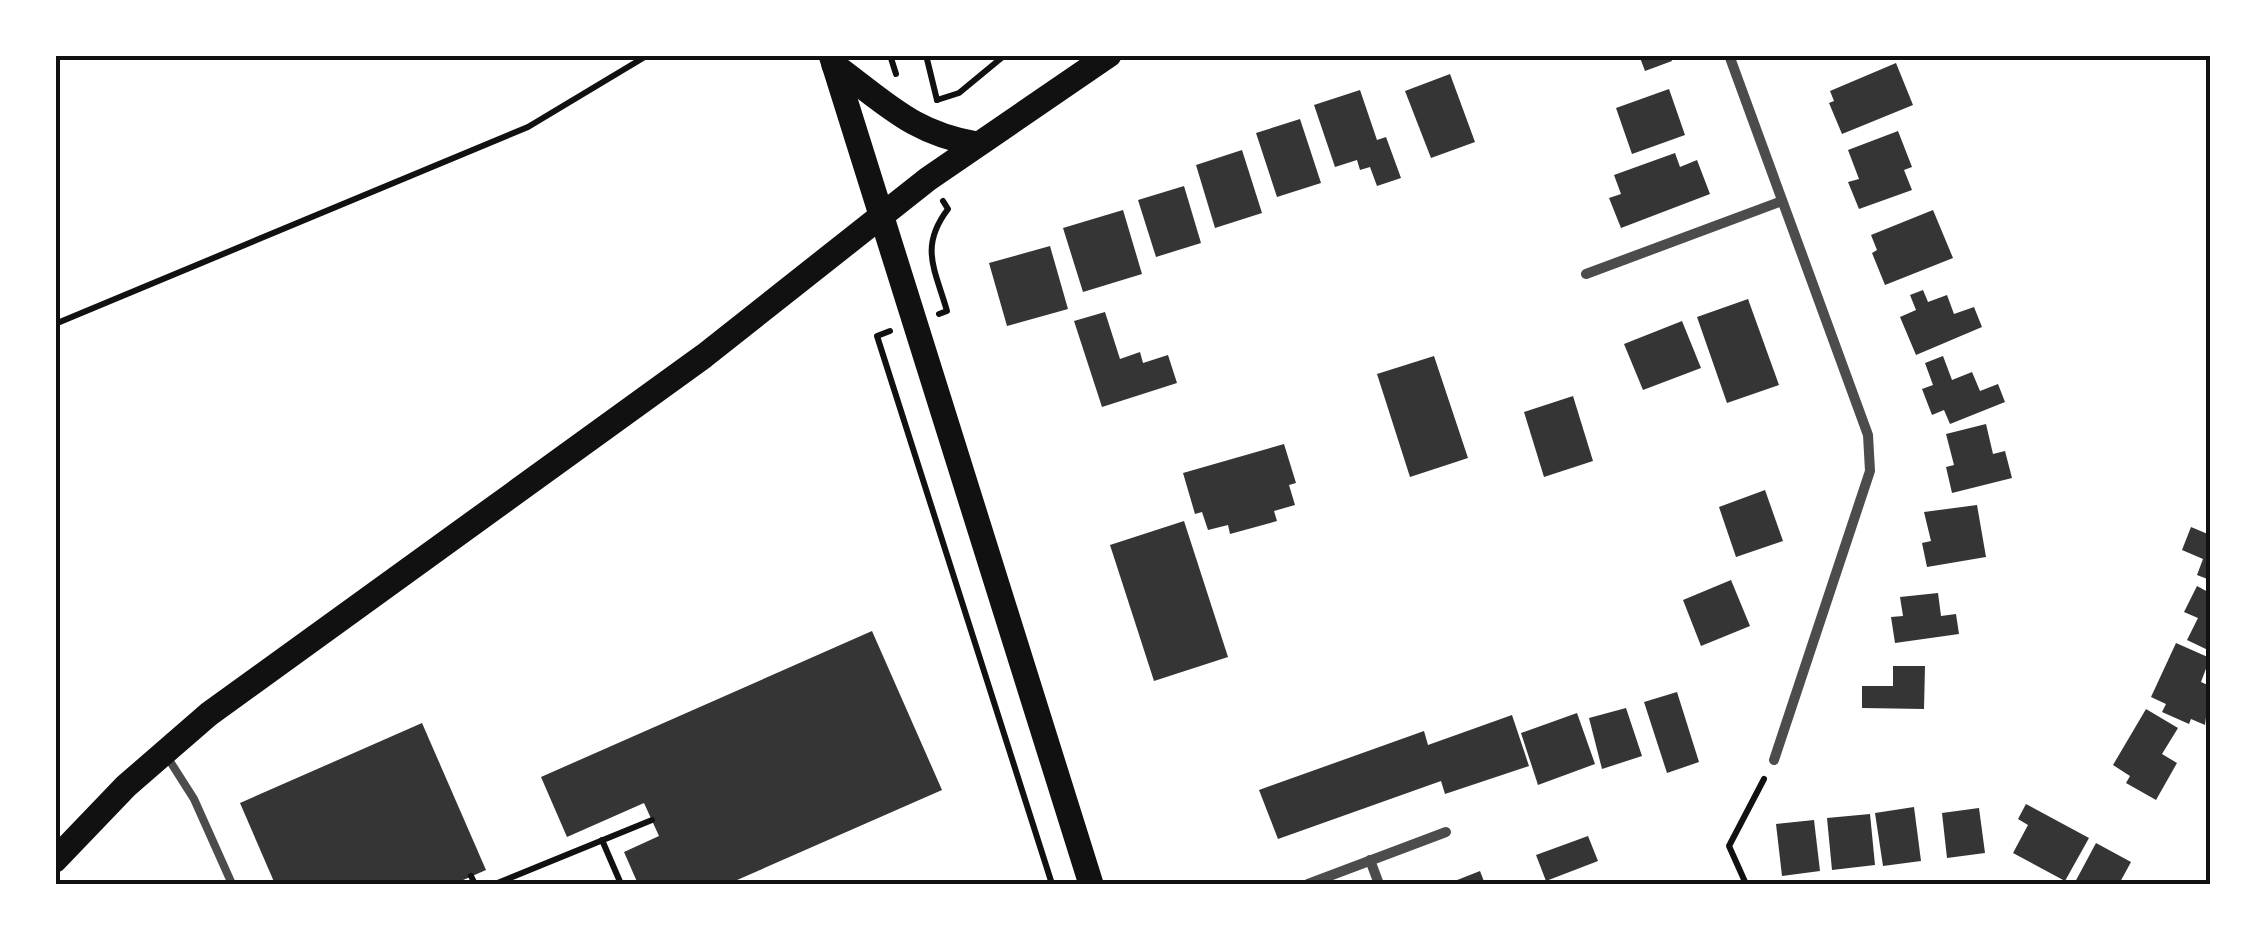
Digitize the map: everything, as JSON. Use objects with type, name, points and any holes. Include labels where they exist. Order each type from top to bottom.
[{"type":"main road","points":[[55,860],[164,752],[271,668],[704,356],[977,144],[1108,55]]},
{"type":"main road","points":[[833,60],[912,125],[939,137],[977,144]]},
{"type":"main road","points":[[833,60],[1091,884]]},
{"type":"street","points":[[1729,55],[1868,435],[1870,471],[1774,760]]},
{"type":"street","points":[[1586,274],[1782,201]]},
{"type":"street","points":[[1308,884],[1446,832]]},
{"type":"street","points":[[1370,860],[1379,884]]},
{"type":"lane","points":[[164,752],[194,800],[232,884]]},
{"type":"path","points":[[55,324],[528,127],[648,55]]},
{"type":"path","points":[[926,55],[937,100]]},
{"type":"path","points":[[922,105],[958,93],[1004,55]]},
{"type":"path","points":[[941,313],[947,311],[929,250],[931,236],[948,209],[945,204]]},
{"type":"path","points":[[884,334],[878,336],[1052,884]]},
{"type":"path","points":[[1746,884],[1729,846],[1774,760]]},
{"type":"path","points":[[495,884],[652,820]]},
{"type":"path","points":[[602,840],[621,884]]},
{"type":"building","points":[[1639,55],[1670,55],[1672,61],[1645,71]]},
{"type":"building","points":[[1896,63],[1913,105],[1842,134],[1829,103],[1834,101],[1830,91]]},
{"type":"building","points":[[1450,74],[1475,142],[1431,158],[1405,91]]},
{"type":"building","points":[[1669,89],[1685,135],[1632,154],[1616,108]]},
{"type":"building","points":[[1360,90],[1377,140],[1386,137],[1401,178],[1377,186],[1370,167],[1360,170],[1357,160],[1335,167],[1314,105]]},
{"type":"building","points":[[1300,119],[1321,183],[1277,197],[1256,133]]},
{"type":"building","points":[[1898,131],[1912,167],[1904,170],[1912,190],[1859,209],[1848,182],[1859,179],[1848,150]]},
{"type":"building","points":[[1242,150],[1262,213],[1215,228],[1196,165]]},
{"type":"building","points":[[1675,153],[1680,167],[1697,160],[1710,194],[1621,228],[1609,198],[1621,194],[1614,175]]},
{"type":"building","points":[[1184,186],[1201,243],[1156,257],[1138,200]]},
{"type":"building","points":[[1123,210],[1142,274],[1083,292],[1063,228]]},
{"type":"building","points":[[1933,210],[1953,258],[1885,285],[1872,253],[1877,250],[1871,235]]},
{"type":"building","points":[[1050,246],[1068,309],[1007,326],[989,263]]},
{"type":"building","points":[[1923,290],[1928,302],[1947,295],[1954,314],[1974,307],[1982,327],[1916,355],[1900,317],[1916,310],[1910,295]]},
{"type":"building","points":[[1748,299],[1779,385],[1727,403],[1697,317]]},
{"type":"building","points":[[1105,312],[1120,359],[1140,352],[1143,363],[1168,355],[1177,383],[1102,407],[1074,321]]},
{"type":"building","points":[[1682,321],[1701,368],[1643,390],[1624,344]]},
{"type":"building","points":[[1434,356],[1468,458],[1410,477],[1377,374]]},
{"type":"building","points":[[1943,356],[1952,380],[1972,372],[1980,391],[1998,384],[2005,402],[1950,424],[1944,410],[1932,415],[1922,389],[1933,385],[1925,363]]},
{"type":"building","points":[[1573,396],[1593,461],[1544,477],[1524,412]]},
{"type":"building","points":[[1986,424],[1993,454],[2005,451],[2012,478],[1952,493],[1946,467],[1954,465],[1946,434]]},
{"type":"building","points":[[1284,444],[1296,483],[1289,485],[1295,505],[1274,511],[1277,521],[1230,534],[1228,525],[1208,530],[1202,512],[1195,514],[1183,473]]},
{"type":"building","points":[[1765,490],[1783,541],[1736,557],[1719,507]]},
{"type":"building","points":[[1977,505],[1986,557],[1927,567],[1922,543],[1931,541],[1924,512]]},
{"type":"building","points":[[1184,521],[1228,657],[1154,681],[1110,545]]},
{"type":"building","points":[[2191,527],[2210,535],[2210,580],[2197,575],[2203,559],[2182,550]]},
{"type":"building","points":[[1731,580],[1750,626],[1701,646],[1683,600]]},
{"type":"building","points":[[2197,586],[2210,593],[2210,651],[2187,640],[2198,618],[2184,612]]},
{"type":"building","points":[[1938,593],[1941,616],[1956,614],[1959,634],[1895,643],[1891,617],[1903,616],[1900,597]]},
{"type":"building","points":[[872,631],[942,790],[728,884],[638,884],[624,852],[659,836],[644,803],[567,837],[541,777]]},
{"type":"building","points":[[2176,643],[2210,658],[2201,682],[2210,686],[2205,725],[2191,719],[2189,724],[2162,712],[2166,704],[2151,697]]},
{"type":"building","points":[[1893,666],[1925,666],[1924,709],[1862,708],[1862,686],[1893,686]]},
{"type":"building","points":[[1677,692],[1699,762],[1667,773],[1644,702]]},
{"type":"building","points":[[1626,708],[1642,756],[1602,769],[1589,718]]},
{"type":"building","points":[[2146,709],[2178,728],[2162,754],[2177,763],[2156,800],[2126,783],[2130,776],[2113,765]]},
{"type":"building","points":[[1577,713],[1595,764],[1538,785],[1521,733]]},
{"type":"building","points":[[1512,715],[1529,766],[1445,794],[1441,781],[1278,839],[1259,790],[1424,731],[1428,745]]},
{"type":"building","points":[[422,723],[486,870],[454,884],[275,884],[240,803]]},
{"type":"building","points":[[2026,804],[2089,838],[2065,881],[2013,853],[2028,825],[2018,819]]},
{"type":"building","points":[[1914,807],[1921,861],[1883,866],[1875,813]]},
{"type":"building","points":[[1979,808],[1985,853],[1947,858],[1942,813]]},
{"type":"building","points":[[1870,814],[1875,865],[1832,870],[1827,818]]},
{"type":"building","points":[[1814,820],[1820,871],[1782,876],[1776,824]]},
{"type":"building","points":[[1588,836],[1598,861],[1546,881],[1536,855]]},
{"type":"building","points":[[2096,843],[2131,862],[2119,884],[2074,884]]},
{"type":"building","points":[[1480,871],[1485,884],[1447,884]]}]
